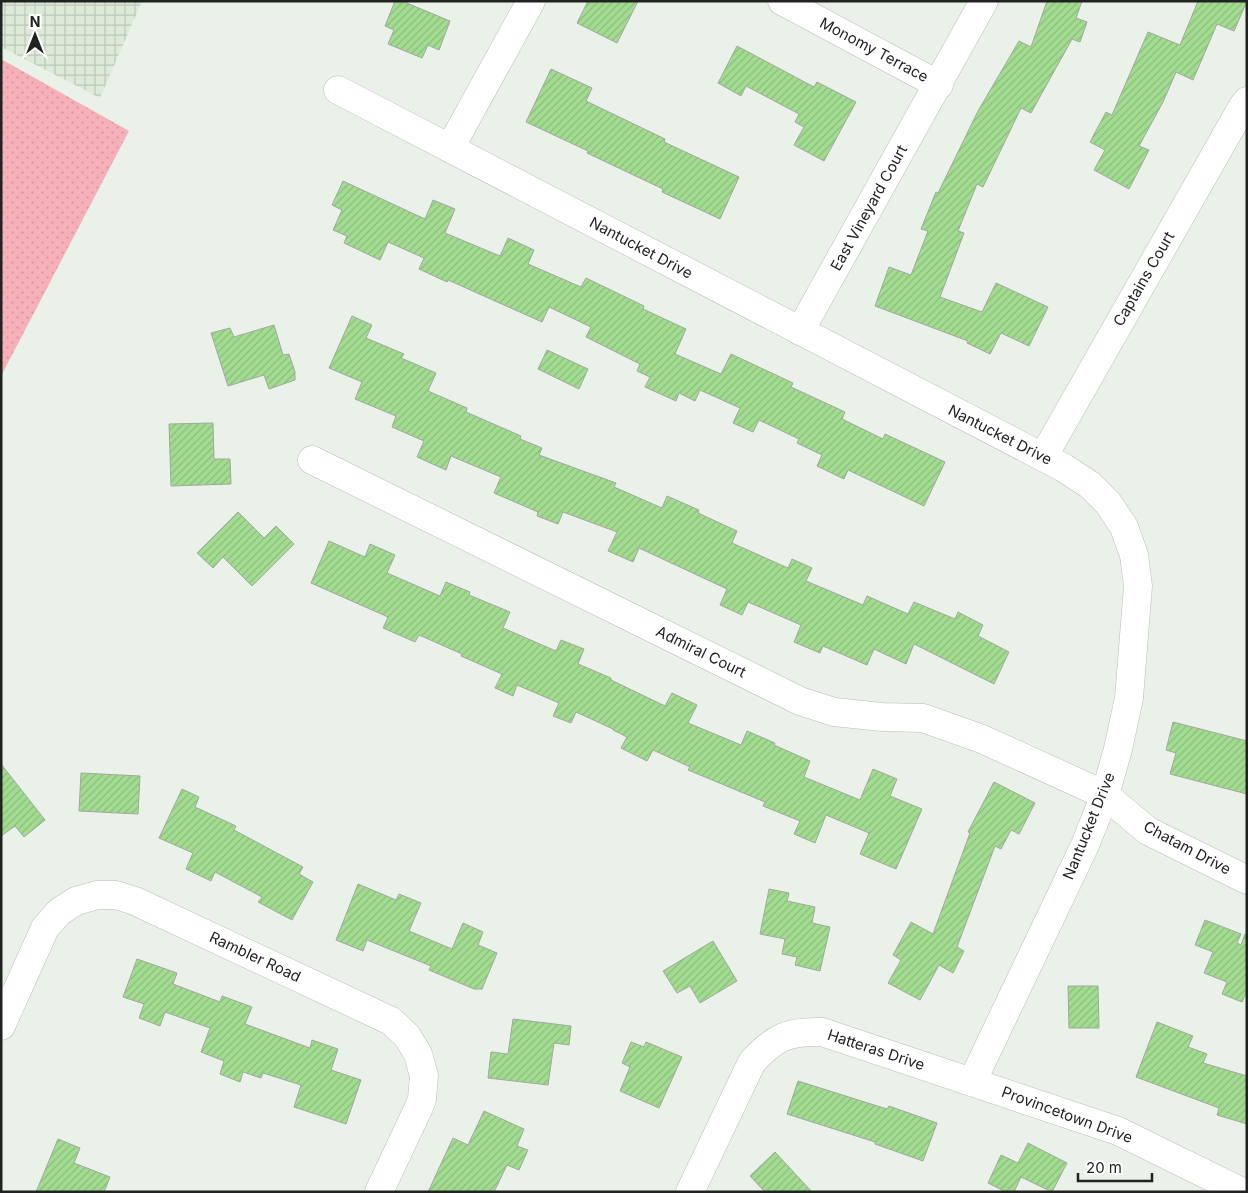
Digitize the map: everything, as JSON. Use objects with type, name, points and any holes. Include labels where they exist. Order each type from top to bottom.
[{"type":"street","points":[[450,148],[531,1]]},
{"type":"street","name":"Monomy Terrace","points":[[782,1],[939,85]]},
{"type":"street","name":"East Vineyard Court","points":[[800,331],[939,85],[984,1]]},
{"type":"street","name":"Nantucket Drive","points":[[338,90],[1064,468],[1090,485],[1108,503],[1124,527],[1134,555],[1138,586],[1129,698],[1118,749],[1105,795],[1086,845],[972,1082]]},
{"type":"street","name":"Captains Court","points":[[1043,457],[1247,101]]},
{"type":"street","name":"Admiral Court","points":[[312,460],[800,701],[834,712],[882,717],[923,718],[982,738],[1105,795]]},
{"type":"street","name":"Chatam Drive","points":[[1105,795],[1148,831],[1247,880]]},
{"type":"street","name":"Rambler Road","points":[[1,1026],[45,928],[58,912],[76,900],[97,895],[116,895],[135,901],[391,1021],[407,1036],[418,1054],[424,1076],[422,1099],[380,1192]]},
{"type":"street","name":"Hatteras Drive","points":[[690,1192],[752,1062],[766,1047],[784,1036],[802,1031],[822,1032],[972,1082]]},
{"type":"street","name":"Provincetown Drive","points":[[972,1082],[1118,1131],[1242,1192]]},
{"type":"shaded area","points":[[1,1],[142,1],[100,98],[1,47]]},
{"type":"shaded area","points":[[1,59],[129,131],[1,376]]},
{"type":"building","points":[[395,1],[402,1],[450,21],[439,50],[428,45],[422,58],[388,44],[394,30],[385,26]]},
{"type":"building","points":[[588,1],[638,1],[617,43],[577,23]]},
{"type":"building","points":[[1047,1],[1082,1],[1076,18],[1087,22],[1080,42],[1072,39],[1031,113],[1021,108],[983,187],[977,184],[958,231],[964,233],[940,297],[982,312],[996,283],[1048,307],[1029,346],[1001,333],[990,354],[967,343],[968,341],[875,306],[889,267],[911,275],[928,231],[921,229],[936,192],[938,193],[978,111],[1019,41],[1031,47]]},
{"type":"building","points":[[1198,1],[1247,1],[1234,31],[1217,24],[1193,80],[1176,72],[1163,102],[1139,146],[1149,150],[1129,189],[1094,170],[1105,150],[1090,142],[1106,112],[1112,115],[1148,32],[1180,45]]},
{"type":"building","points":[[737,46],[814,87],[817,82],[856,102],[824,161],[794,145],[804,127],[795,122],[799,114],[746,86],[741,96],[718,83]]},
{"type":"building","points":[[551,69],[592,88],[586,101],[665,139],[664,142],[739,177],[720,219],[662,192],[663,189],[587,153],[588,151],[526,122]]},
{"type":"building","points":[[343,181],[425,219],[433,200],[455,209],[445,233],[500,256],[508,238],[534,250],[528,264],[581,287],[586,278],[644,306],[643,309],[686,329],[675,354],[721,374],[731,354],[793,383],[791,387],[845,412],[842,419],[883,439],[885,434],[945,462],[924,506],[848,470],[844,479],[817,466],[822,455],[797,443],[799,439],[759,420],[753,432],[733,423],[740,408],[700,390],[695,401],[679,393],[676,401],[645,387],[650,377],[637,371],[640,364],[586,337],[591,327],[549,307],[542,322],[419,269],[424,258],[388,242],[380,260],[344,243],[347,236],[333,230],[342,210],[332,205]]},
{"type":"building","points":[[352,316],[372,325],[366,338],[404,354],[401,358],[436,373],[428,391],[467,408],[466,412],[521,436],[520,439],[542,448],[539,455],[616,483],[614,487],[662,508],[667,496],[699,510],[698,513],[737,531],[732,543],[788,568],[792,559],[812,568],[806,581],[863,605],[867,596],[908,614],[914,602],[955,619],[958,612],[983,625],[978,636],[1009,652],[994,684],[914,644],[906,664],[874,649],[867,665],[823,646],[820,653],[794,642],[801,625],[748,602],[742,615],[720,605],[727,589],[639,548],[633,562],[608,551],[617,532],[563,512],[558,524],[537,516],[538,512],[494,493],[501,477],[451,456],[446,470],[417,457],[424,441],[392,427],[396,416],[355,399],[362,382],[329,368]]},
{"type":"building","points":[[274,325],[283,355],[289,354],[295,372],[295,380],[269,389],[264,375],[228,386],[211,333],[230,328],[234,337]]},
{"type":"building","points":[[547,350],[588,369],[579,389],[538,369]]},
{"type":"building","points":[[213,423],[214,459],[230,459],[231,484],[171,486],[169,424]]},
{"type":"building","points":[[238,512],[264,538],[276,526],[294,544],[252,586],[223,557],[213,568],[197,553]]},
{"type":"building","points":[[329,541],[365,557],[370,544],[395,555],[387,573],[440,596],[446,582],[470,592],[469,595],[510,612],[503,628],[556,651],[561,640],[584,649],[578,664],[611,678],[611,680],[665,706],[672,693],[697,705],[688,723],[741,745],[747,731],[775,743],[774,745],[810,761],[804,777],[860,800],[873,769],[897,779],[890,796],[922,809],[896,869],[860,854],[869,833],[826,815],[815,843],[794,834],[800,821],[763,806],[765,802],[688,770],[690,767],[653,750],[647,761],[621,748],[627,737],[613,729],[576,712],[571,723],[553,716],[559,703],[517,685],[513,696],[495,688],[502,674],[419,635],[415,642],[383,628],[388,617],[311,583]]},
{"type":"building","points":[[1173,722],[1247,741],[1247,794],[1170,774],[1176,753],[1166,750]]},
{"type":"building","points":[[1,764],[45,820],[24,837],[15,826],[1,836]]},
{"type":"building","points":[[81,773],[140,776],[138,814],[79,811]]},
{"type":"building","points":[[994,782],[1035,803],[1019,834],[1011,830],[1001,849],[995,846],[957,947],[964,951],[953,973],[939,965],[920,1000],[888,983],[901,960],[893,955],[911,922],[933,934],[970,833],[968,832]]},
{"type":"building","points":[[182,789],[199,797],[195,807],[236,826],[234,830],[303,867],[299,874],[313,882],[292,920],[258,902],[262,897],[215,872],[211,881],[186,869],[193,853],[159,838]]},
{"type":"building","points":[[358,884],[396,900],[399,894],[421,903],[409,931],[452,949],[463,923],[483,932],[478,945],[497,953],[482,989],[474,989],[429,970],[431,966],[367,940],[363,951],[336,940]]},
{"type":"building","points":[[769,889],[789,893],[787,901],[815,907],[812,923],[830,927],[820,971],[795,965],[797,957],[782,954],[785,939],[760,934]]},
{"type":"building","points":[[1205,920],[1241,934],[1237,943],[1241,945],[1245,934],[1247,935],[1247,991],[1242,1002],[1222,994],[1227,982],[1204,973],[1213,952],[1195,945]]},
{"type":"building","points":[[713,941],[737,981],[700,1003],[690,986],[677,993],[663,971]]},
{"type":"building","points":[[137,959],[177,973],[173,984],[220,1002],[222,996],[252,1007],[245,1024],[310,1048],[312,1040],[338,1049],[331,1070],[361,1080],[346,1124],[294,1107],[301,1085],[263,1073],[261,1078],[243,1072],[240,1082],[220,1074],[224,1061],[201,1052],[210,1028],[165,1012],[160,1026],[139,1018],[144,1004],[123,997]]},
{"type":"building","points":[[1068,986],[1098,986],[1099,1028],[1069,1028]]},
{"type":"building","points":[[513,1019],[571,1026],[569,1045],[554,1043],[548,1085],[488,1078],[491,1052],[508,1054]]},
{"type":"building","points":[[1157,1022],[1193,1036],[1188,1047],[1207,1054],[1203,1063],[1247,1076],[1247,1124],[1217,1115],[1219,1108],[1136,1077]]},
{"type":"building","points":[[631,1042],[644,1047],[646,1042],[682,1057],[659,1108],[620,1091],[630,1067],[622,1063]]},
{"type":"building","points":[[798,1081],[887,1109],[889,1106],[937,1123],[923,1161],[875,1144],[875,1142],[787,1114]]},
{"type":"building","points":[[484,1111],[524,1129],[517,1146],[528,1150],[519,1170],[507,1165],[494,1192],[428,1192],[453,1138],[468,1145]]},
{"type":"building","points":[[58,1139],[80,1148],[74,1163],[110,1177],[104,1192],[36,1192]]},
{"type":"building","points":[[1028,1143],[1067,1163],[1052,1192],[1021,1177],[1014,1192],[1006,1192],[988,1183],[1001,1155],[1018,1163]]},
{"type":"building","points":[[775,1152],[812,1192],[765,1192],[750,1176]]}]
